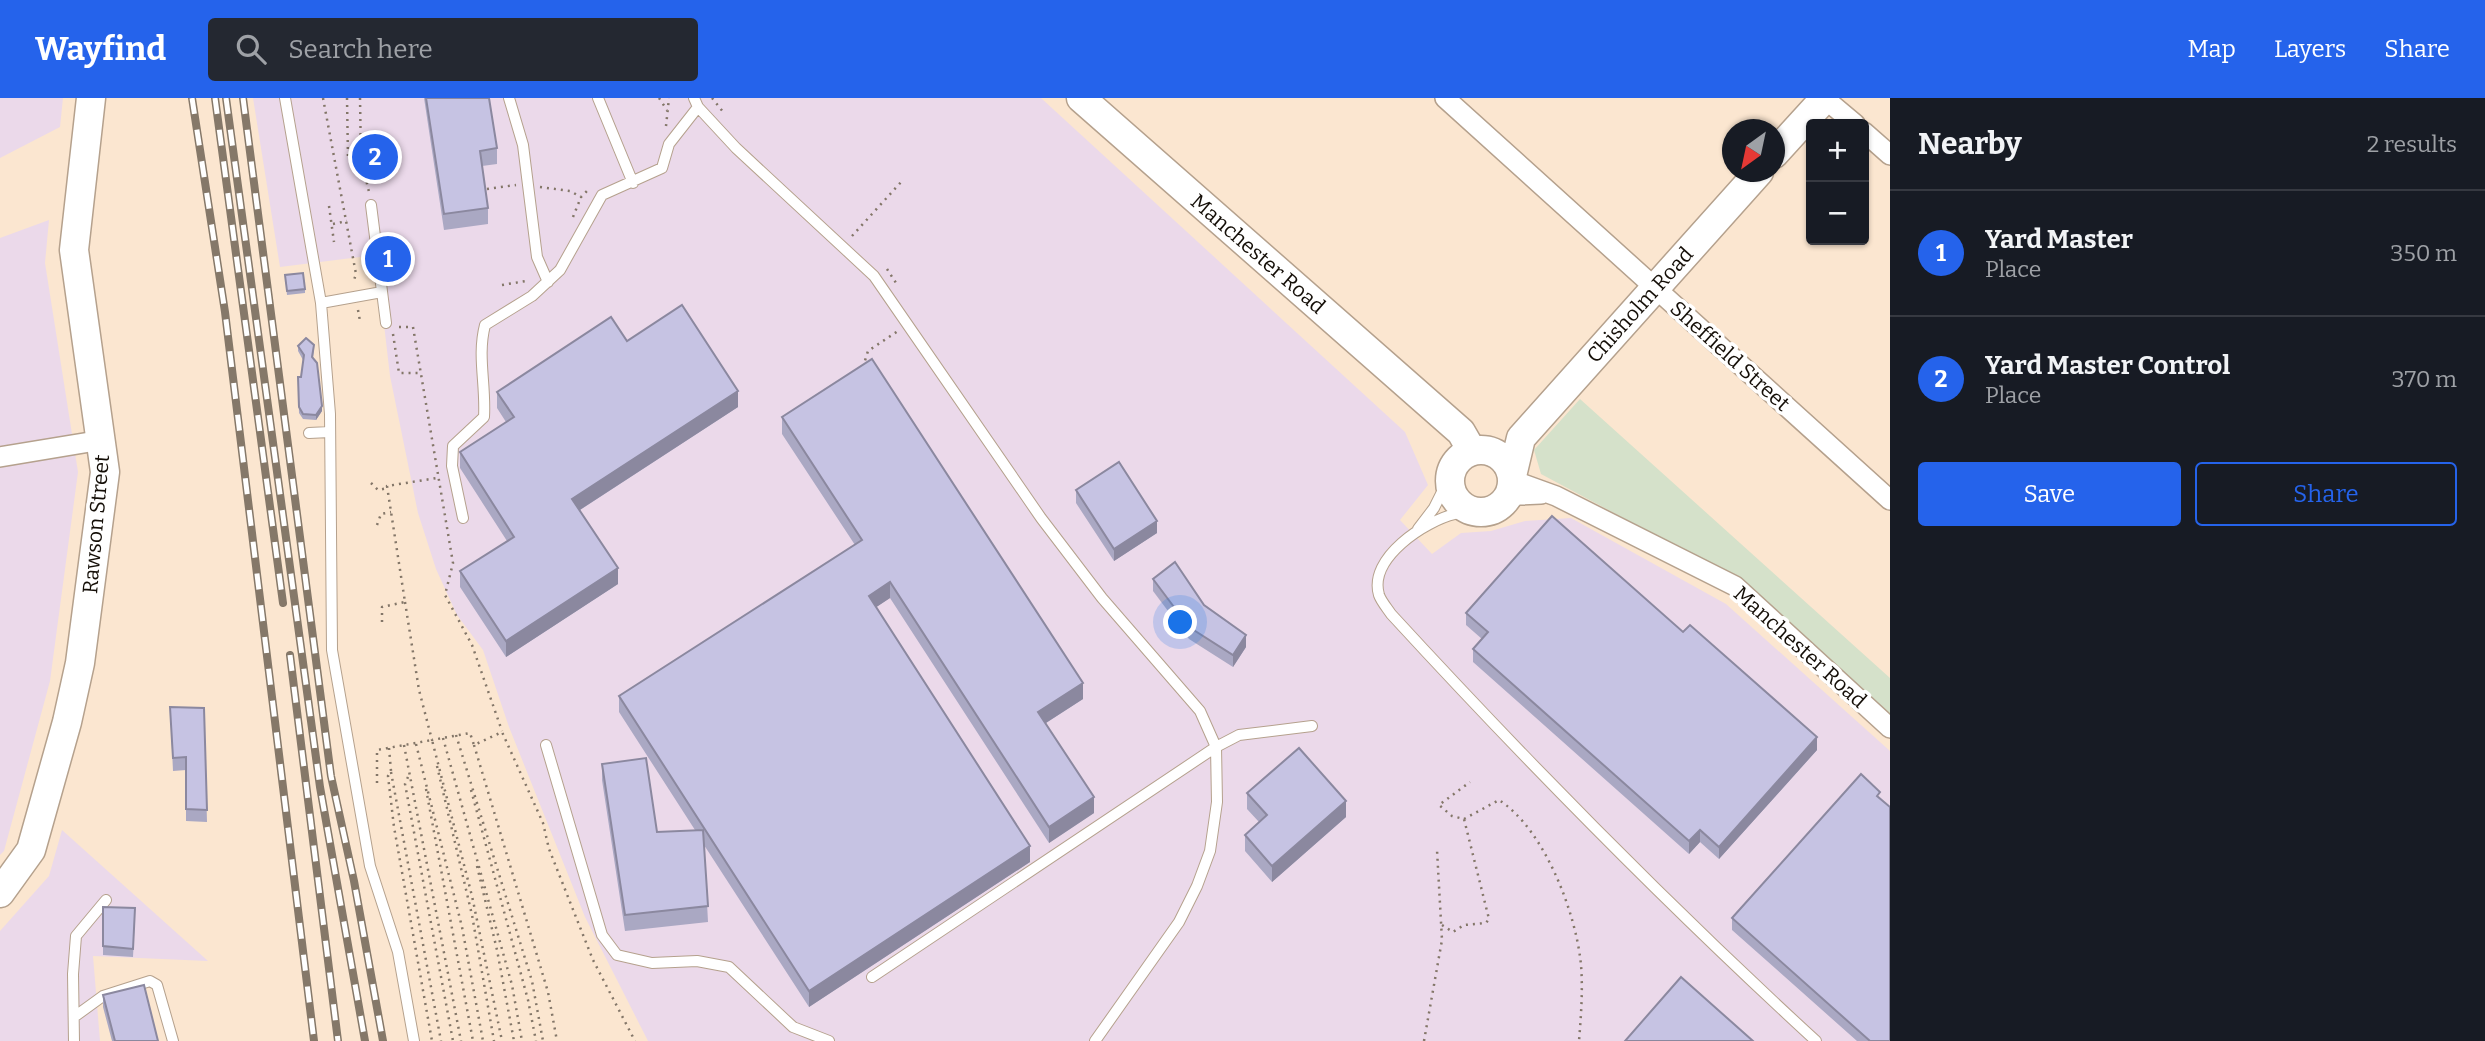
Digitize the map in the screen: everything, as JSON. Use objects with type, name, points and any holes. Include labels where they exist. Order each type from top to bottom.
[{"type":"main road","name":"Rawson Street","points":[[0,893],[31,850],[80,663],[104,472],[102,440],[75,250],[91,98]]},
{"type":"main road","name":"Manchester Road","points":[[1081,98],[1435,410],[1453,437],[1457,451],[1465,460],[1454,495],[1460,504],[1501,493]]},
{"type":"main road","points":[[1785,142],[1824,98]]},
{"type":"main road","name":"Chisholm Road","points":[[1501,493],[1521,438],[1750,182]]},
{"type":"main road","points":[[1465,460],[1521,438]]},
{"type":"main road","points":[[1465,460],[1502,458],[1501,493]]},
{"type":"street","name":"Sheffield Street","points":[[1445,98],[1890,500]]},
{"type":"street","points":[[1824,98],[1849,119]]},
{"type":"street","points":[[1869,136],[1890,155]]},
{"type":"street","points":[[0,457],[102,440]]},
{"type":"street","name":"Manchester Road","points":[[1501,493],[1556,496],[1735,586],[1890,727]]},
{"type":"lane","points":[[285,98],[321,303],[330,432],[332,650],[370,866],[398,952],[414,1041]]},
{"type":"lane","points":[[509,98],[523,145],[537,257],[548,282]]},
{"type":"lane","points":[[598,98],[633,183]]},
{"type":"lane","points":[[463,518],[452,466],[453,446],[484,417],[484,376],[479,348],[485,325],[532,296],[560,271],[602,195],[663,168],[669,144],[696,102],[736,148],[874,276],[1041,519],[1102,598],[1200,711],[1216,747],[1217,802],[1212,839],[1197,886],[1179,922],[1095,1041]]},
{"type":"lane","points":[[370,205],[386,323]]},
{"type":"lane","points":[[321,303],[382,292]]},
{"type":"lane","points":[[309,433],[330,432]]},
{"type":"lane","points":[[1465,460],[1413,535],[1383,565],[1378,579],[1379,595],[1391,614],[1581,814],[1733,965],[1816,1041]]},
{"type":"lane","points":[[1413,535],[1438,520],[1501,493]]},
{"type":"lane","points":[[872,978],[1216,747],[1239,735],[1312,726]]},
{"type":"lane","points":[[546,745],[602,935],[617,955],[652,963],[697,961],[729,967],[793,1027],[829,1041]]},
{"type":"lane","points":[[74,1041],[76,936],[106,900]]},
{"type":"lane","points":[[74,1017],[103,996],[150,981],[157,985],[173,1041]]},
{"type":"path","points":[[323,98],[356,274],[352,280],[360,321]]},
{"type":"path","points":[[346,98],[348,159],[361,159]]},
{"type":"path","points":[[360,98],[361,159],[368,176],[370,205]]},
{"type":"path","points":[[659,98],[668,111]]},
{"type":"path","points":[[663,135],[668,98]]},
{"type":"path","points":[[860,228],[902,181]]},
{"type":"path","points":[[487,189],[528,186],[570,191],[582,197],[595,188]]},
{"type":"path","points":[[329,206],[334,242]]},
{"type":"path","points":[[332,224],[347,221]]},
{"type":"path","points":[[420,373],[399,373],[392,327],[412,327],[420,373],[437,478],[453,563],[445,595],[472,645],[502,732],[544,823],[549,849],[593,960],[634,1040]]},
{"type":"path","points":[[371,483],[378,490],[388,488],[387,486],[437,478]]},
{"type":"path","points":[[388,488],[419,690],[472,896],[502,1041]]},
{"type":"path","points":[[377,524],[381,514],[391,512]]},
{"type":"path","points":[[382,622],[382,607],[405,602]]},
{"type":"path","points":[[474,745],[502,732]]},
{"type":"path","points":[[377,783],[377,750],[470,733],[548,992],[557,1041]]},
{"type":"path","points":[[456,735],[532,981],[543,1041]]},
{"type":"path","points":[[443,738],[512,985],[522,1041]]},
{"type":"path","points":[[416,743],[462,927],[483,1041]]},
{"type":"path","points":[[404,745],[461,1041]]},
{"type":"path","points":[[389,748],[441,1041]]},
{"type":"path","points":[[437,759],[437,775],[472,915],[494,1041]]},
{"type":"path","points":[[391,771],[388,776],[394,827],[432,1041]]},
{"type":"path","points":[[410,773],[405,785],[453,1041]]},
{"type":"path","points":[[1470,782],[1439,805],[1452,816],[1464,819],[1499,800],[1515,810],[1541,846],[1555,876],[1581,964],[1579,1041]]},
{"type":"path","points":[[426,785],[426,797],[473,1041]]},
{"type":"path","points":[[471,785],[472,801],[528,1000],[536,1041]]},
{"type":"path","points":[[1442,925],[1453,932],[1464,925],[1486,923],[1489,919],[1464,819]]},
{"type":"path","points":[[473,848],[514,1041]]},
{"type":"path","points":[[1424,1041],[1434,998],[1442,925],[1437,850]]},
{"type":"shaded area","points":[[0,98],[63,98],[60,127],[0,158]]},
{"type":"shaded area","points":[[253,98],[1041,98],[1405,432],[1428,485],[1400,520],[1432,554],[1461,533],[1491,531],[1525,521],[1571,518],[1726,604],[1890,751],[1890,1041],[648,1041],[585,917],[509,727],[483,650],[457,615],[436,569],[418,513],[390,376],[376,255],[280,267]]},
{"type":"shaded area","points":[[49,220],[45,263],[78,472],[50,681],[4,851],[0,855],[0,238]]},
{"type":"shaded area","points":[[62,830],[208,961],[93,956],[100,1041],[0,1041],[0,931],[49,876]]},
{"type":"green space","points":[[1580,399],[1890,678],[1890,716],[1741,581],[1541,474],[1534,450]]},
{"type":"building","points":[[426,98],[489,98],[497,148],[480,151],[488,208],[444,214]]},
{"type":"building","points":[[303,273],[305,289],[287,291],[285,275]]},
{"type":"building","points":[[682,305],[738,391],[572,499],[618,568],[506,641],[460,571],[514,537],[460,452],[514,417],[497,392],[611,317],[627,341]]},
{"type":"building","points":[[306,338],[314,345],[312,357],[317,363],[322,406],[316,415],[303,414],[299,407],[298,377],[301,377],[304,355],[298,346]]},
{"type":"building","points":[[872,359],[1083,683],[1038,712],[1094,797],[1049,827],[890,582],[869,596],[1030,846],[809,991],[619,696],[862,540],[782,417]]},
{"type":"building","points":[[1119,462],[1157,521],[1114,549],[1076,490]]},
{"type":"building","points":[[1552,516],[1683,632],[1690,625],[1817,737],[1719,847],[1700,830],[1689,841],[1473,649],[1488,632],[1466,613]]},
{"type":"building","points":[[1175,562],[1204,605],[1246,635],[1233,655],[1189,627],[1153,579]]},
{"type":"building","points":[[170,707],[204,708],[207,810],[186,809],[186,757],[173,758]]},
{"type":"building","points":[[1299,748],[1346,801],[1272,866],[1245,835],[1267,815],[1247,793]]},
{"type":"building","points":[[646,758],[657,832],[703,830],[708,906],[625,915],[602,764]]},
{"type":"building","points":[[1861,774],[1880,792],[1877,796],[1890,807],[1890,1041],[1870,1041],[1732,918]]},
{"type":"building","points":[[103,907],[135,908],[133,949],[103,946]]},
{"type":"building","points":[[1681,977],[1753,1041],[1625,1041]]},
{"type":"building","points":[[144,985],[158,1041],[115,1041],[103,995]]},
{"type":"railway","points":[[192,98],[225,312],[314,1041]]},
{"type":"railway","points":[[215,98],[283,603]]},
{"type":"railway","points":[[226,98],[320,787],[365,1041]]},
{"type":"railway","points":[[243,98],[331,776],[354,881],[383,1041]]},
{"type":"railway","points":[[290,655],[338,1041]]},
{"type":"place","name":"Yard Master Control","points":[[375,157]]},
{"type":"place","name":"Yard Master","points":[[388,259]]}]
